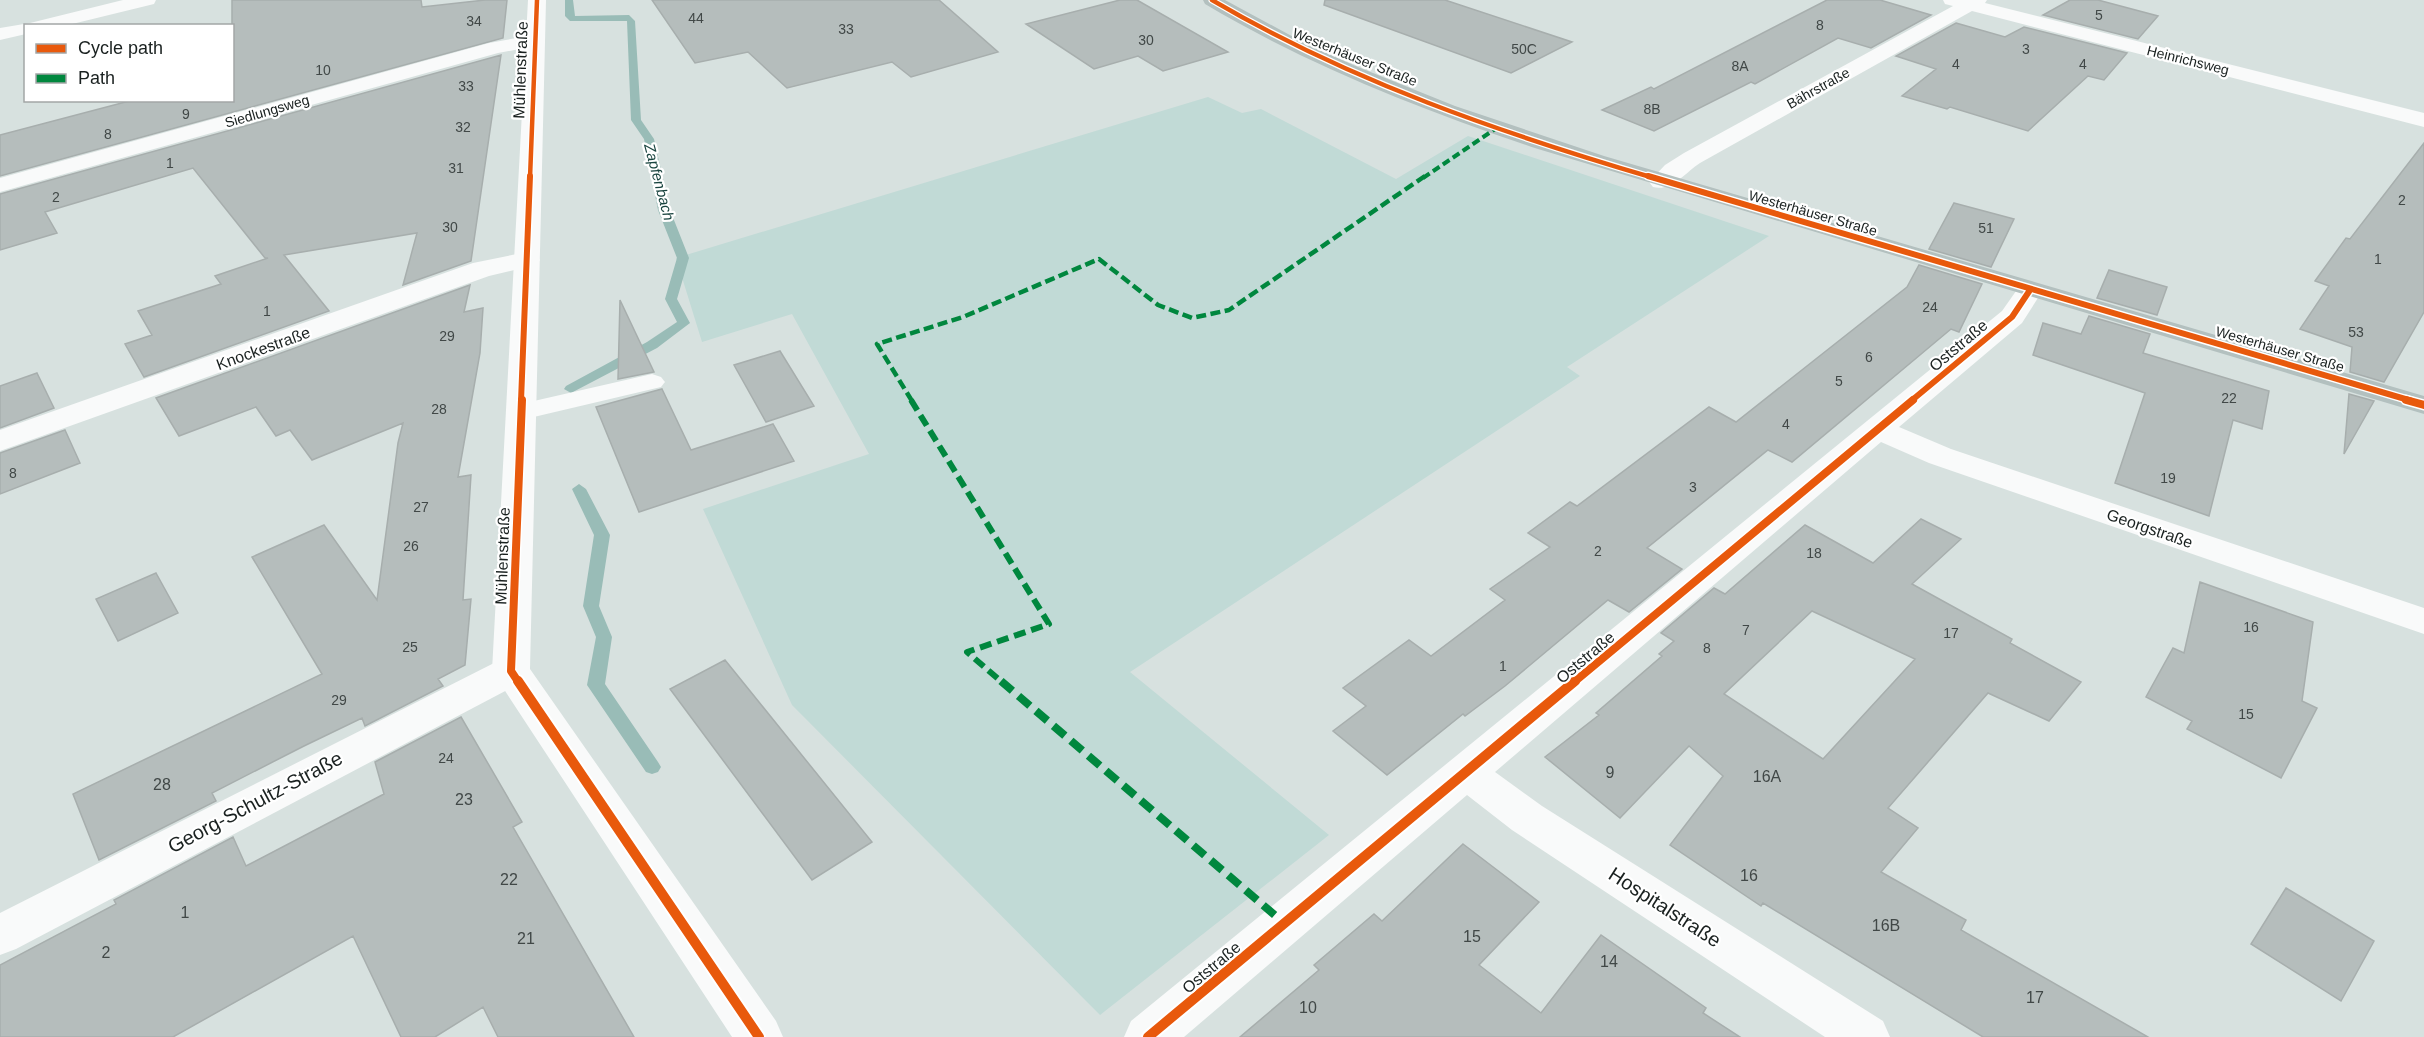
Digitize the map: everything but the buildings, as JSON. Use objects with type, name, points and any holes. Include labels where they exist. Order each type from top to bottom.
[{"type":"main road","name":"Westerhäuser Straße","points":[[1212,0],[1281,41],[1341,68],[1524,137],[1661,182],[2424,405]]},
{"type":"street","points":[[46,24],[147,0]]},
{"type":"street","name":"Mühlenstraße","points":[[511,671],[537,0]]},
{"type":"street","name":"Bährstraße","points":[[1661,182],[1673,170],[1692,158],[1966,2]]},
{"type":"street","name":"Heinrichsweg","points":[[1966,2],[2424,120]]},
{"type":"street","points":[[0,34],[24,28]]},
{"type":"street","name":"Siedlungsweg","points":[[0,185],[497,47],[534,41]]},
{"type":"street","name":"Knockestraße","points":[[0,441],[473,273],[527,260]]},
{"type":"street","name":"Oststraße","points":[[1148,1037],[1879,430],[2012,317],[2030,290]]},
{"type":"street","name":"Georgstraße","points":[[1879,430],[1940,456],[2424,621]]},
{"type":"street","points":[[511,671],[759,1037]]},
{"type":"street","name":"Georg-Schultz-Straße","points":[[0,935],[511,671]]},
{"type":"street","name":"Hospitalstraße","points":[[1467,773],[1527,818],[1866,1037]]},
{"type":"lane","points":[[521,412],[652,382]]},
{"type":"shaded area","points":[[1208,97],[1242,113],[1261,109],[1396,179],[1468,136],[1769,236],[1567,367],[1580,376],[1130,672],[1329,835],[1100,1015],[792,705],[703,509],[869,454],[792,314],[702,342],[676,258]]},
{"type":"waterway","name":"Zapfenbach","points":[[569,0],[569,16],[573,19],[629,18],[631,21],[636,120],[649,139],[664,210],[683,258],[671,299],[684,323],[652,345],[571,389]]},
{"type":"waterway","name":"Zapfenbach","points":[[579,489],[602,535],[591,606],[604,637],[596,685],[652,767]]},
{"type":"marked path","points":[[1284,923],[967,652],[1049,624],[877,344],[963,317],[1099,259],[1158,305],[1192,318],[1229,310],[1498,127]]},
{"type":"cycle path","points":[[537,0],[511,671],[759,1037]]},
{"type":"cycle path","points":[[1212,0],[1303,50],[1351,72],[1448,110],[1596,161],[2424,405]]},
{"type":"cycle path","points":[[1148,1037],[2012,317],[2030,290]]}]
